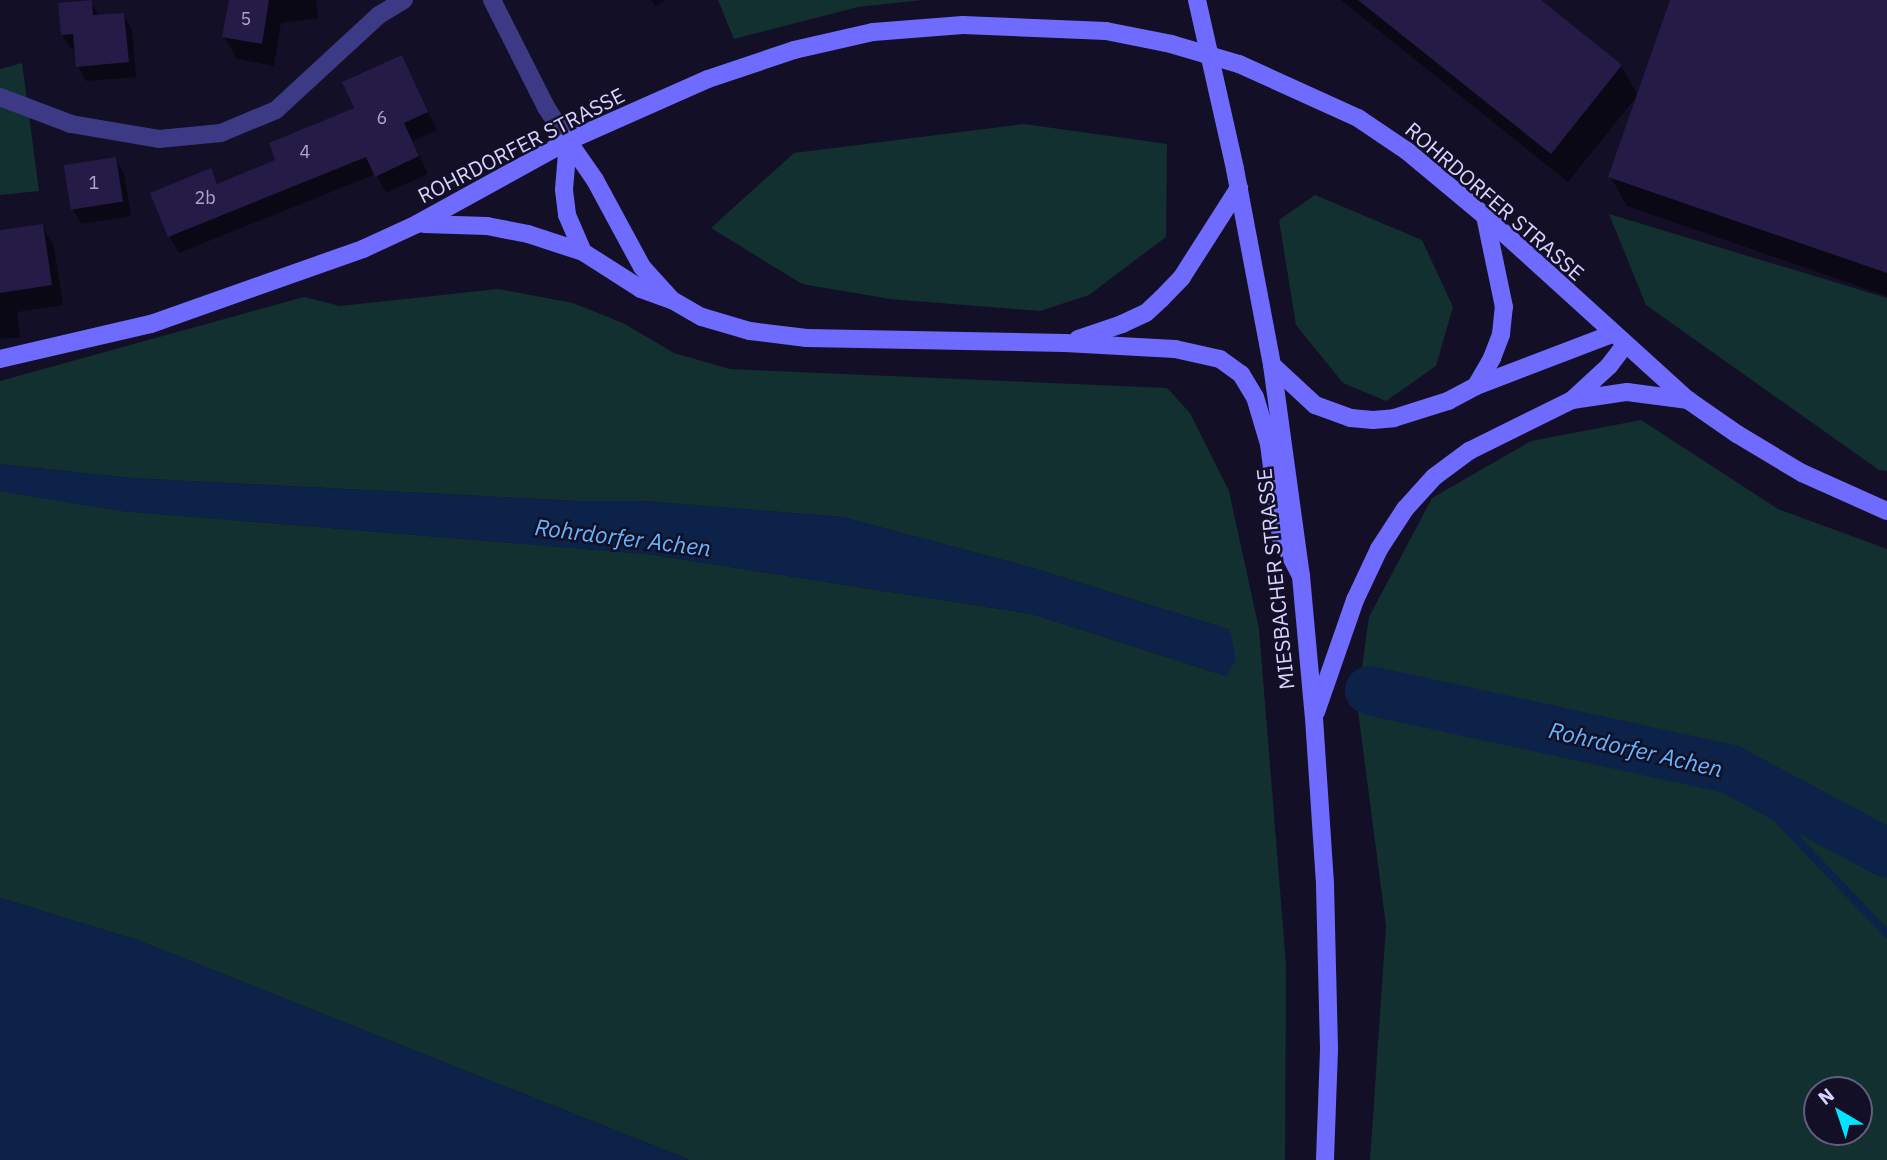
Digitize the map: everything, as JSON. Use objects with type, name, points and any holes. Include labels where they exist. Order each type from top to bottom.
[{"type":"main road","name":"MIESBACHER STRASSE","points":[[1197,0],[1239,188],[1272,365],[1301,576],[1325,885],[1329,1050],[1325,1160]]},
{"type":"main road","name":"ROHRDORFER STRASSE","points":[[0,359],[151,324],[363,249],[418,225],[568,141],[708,79],[794,50],[873,32],[963,25],[1106,31],[1171,44],[1239,64],[1346,112],[1406,150],[1485,216],[1688,400],[1737,434],[1802,473],[1887,511]]},
{"type":"main road","points":[[568,141],[564,190],[567,215],[583,252]]},
{"type":"main road","points":[[568,141],[595,180],[642,267],[672,300]]},
{"type":"main road","points":[[1065,342],[1122,324],[1153,306],[1182,277],[1239,188]]},
{"type":"main road","points":[[1476,386],[1492,358],[1500,334],[1504,307],[1485,216]]},
{"type":"main road","points":[[418,225],[487,226],[528,234],[583,252],[641,289],[672,300],[702,317],[750,331],[807,338],[1065,342],[1204,353],[1220,359],[1241,374],[1255,397],[1269,444],[1282,538],[1301,576]]},
{"type":"main road","points":[[1272,365],[1315,405],[1351,418],[1373,420],[1394,418],[1448,401],[1476,386],[1618,339]]},
{"type":"main road","points":[[1314,718],[1355,600],[1379,549],[1405,509],[1434,477],[1469,451],[1572,400],[1609,366],[1618,339]]},
{"type":"main road","points":[[1572,400],[1627,392],[1688,400]]},
{"type":"street","points":[[0,97],[72,124],[159,139],[221,132],[276,110],[379,15],[404,0]]},
{"type":"street","points":[[492,0],[546,107],[568,141]]},
{"type":"green space","points":[[718,0],[923,0],[858,7],[734,39]]},
{"type":"green space","points":[[22,63],[39,191],[0,195],[0,69]]},
{"type":"green space","points":[[1024,124],[1167,144],[1166,237],[1089,295],[1040,311],[890,299],[802,284],[711,228],[794,153]]},
{"type":"green space","points":[[1315,195],[1422,240],[1453,307],[1436,366],[1386,401],[1343,383],[1296,325],[1279,220]]},
{"type":"green space","points":[[1609,214],[1887,298],[1887,471],[1879,470],[1646,305]]},
{"type":"green space","points":[[498,289],[573,303],[623,323],[674,353],[730,369],[1167,388],[1190,413],[1229,491],[1259,629],[1286,964],[1285,1160],[690,1160],[137,940],[0,898],[0,491],[122,511],[647,554],[1032,614],[1226,676],[1230,630],[1033,568],[842,517],[643,501],[578,501],[130,478],[0,464],[0,381],[304,297],[340,306]]},
{"type":"green space","points":[[1641,420],[1778,509],[1887,549],[1887,1160],[1370,1160],[1386,926],[1357,703],[1369,617],[1432,498],[1531,441]]},
{"type":"water","points":[[0,464],[130,478],[578,501],[643,501],[842,517],[1033,568],[1230,630],[1236,660],[1226,676],[1032,614],[647,554],[121,511],[0,491]]},
{"type":"water","points":[[0,898],[137,940],[690,1160],[0,1160]]},
{"type":"building","points":[[92,0],[93,15],[124,13],[129,62],[76,67],[73,34],[61,35],[58,3]]},
{"type":"building","points":[[229,0],[269,0],[262,44],[222,37]]},
{"type":"building","points":[[1358,0],[1541,0],[1622,65],[1551,154]]},
{"type":"building","points":[[1670,0],[1887,0],[1887,273],[1608,177]]},
{"type":"building","points":[[402,55],[428,112],[404,123],[419,156],[375,177],[366,157],[168,237],[150,193],[211,168],[217,184],[275,160],[269,143],[354,108],[342,82]]},
{"type":"building","points":[[116,157],[123,201],[71,210],[64,165]]},
{"type":"building","points":[[43,224],[52,285],[0,293],[0,230]]},
{"type":"waterway","name":"Rohrdorfer Achen","points":[[1369,690],[1730,769],[1887,853]]},
{"type":"waterway","points":[[1730,769],[1887,934]]}]
